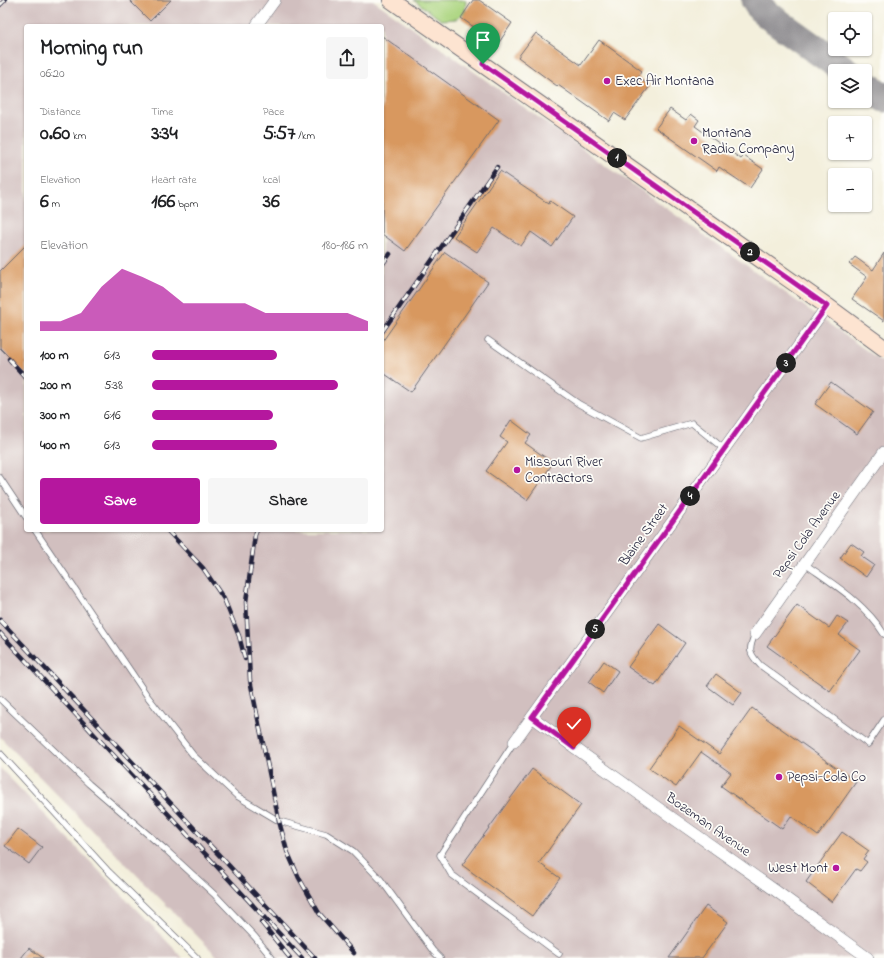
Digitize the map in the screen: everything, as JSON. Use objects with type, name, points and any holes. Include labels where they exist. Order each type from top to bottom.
[{"type":"street","points":[[257,24],[274,0]]},
{"type":"street","points":[[391,0],[827,306],[884,348]]},
{"type":"street","name":"Blaine Street","points":[[514,742],[827,306]]},
{"type":"street","name":"Pepsi Cola Avenue","points":[[754,634],[884,452]]},
{"type":"street","name":"Bozeman Avenue","points":[[532,717],[868,958]]},
{"type":"lane","points":[[488,340],[578,404],[641,438],[692,423],[724,449]]},
{"type":"lane","points":[[0,478],[24,514]]},
{"type":"lane","points":[[36,532],[148,697],[193,755],[237,796],[279,821],[326,834],[353,851],[382,880],[433,951],[440,958]]},
{"type":"lane","points":[[805,564],[858,603],[871,616],[884,634]]},
{"type":"lane","points":[[754,634],[750,644],[752,656],[760,666],[868,744],[884,720]]},
{"type":"lane","points":[[0,699],[89,784],[166,850],[215,895],[255,937],[272,958]]},
{"type":"lane","points":[[514,742],[440,855],[451,874],[559,954]]},
{"type":"lane","points":[[0,753],[110,872],[197,958]]},
{"type":"shaded area","points":[[0,0],[373,0],[884,363],[884,958],[219,958],[0,737]]},
{"type":"shaded area","points":[[0,768],[183,958],[0,958]]},
{"type":"green space","points":[[414,0],[466,0],[465,12],[456,19],[441,20]]},
{"type":"building","points":[[129,0],[171,0],[150,21]]},
{"type":"building","points":[[473,0],[479,0],[512,23],[498,44],[461,18]]},
{"type":"building","name":"Exec Air Montana","points":[[536,33],[581,65],[599,40],[642,71],[638,77],[650,86],[625,120],[614,113],[609,121],[558,85],[557,86],[518,57]]},
{"type":"building","points":[[384,37],[499,120],[405,251],[384,235]]},
{"type":"building","name":"Montana Radio Company","points":[[670,109],[686,120],[691,114],[699,120],[695,126],[741,159],[744,156],[763,169],[750,188],[719,167],[717,171],[656,128]]},
{"type":"building","points":[[500,171],[549,204],[550,201],[573,217],[552,247],[531,232],[521,246],[494,228],[477,252],[454,237]]},
{"type":"building","points":[[24,247],[24,372],[0,348],[0,271]]},
{"type":"building","points":[[445,252],[488,282],[411,392],[384,373],[384,339]]},
{"type":"building","points":[[884,253],[884,321],[852,299],[867,277],[849,264],[855,257],[873,270]]},
{"type":"building","points":[[831,382],[873,412],[857,434],[815,404]]},
{"type":"building","points":[[511,420],[531,435],[525,443],[553,463],[527,500],[486,471],[507,442],[500,437]]},
{"type":"building","points":[[851,543],[864,552],[861,556],[874,565],[866,577],[840,558]]},
{"type":"building","points":[[797,605],[829,628],[837,616],[848,623],[839,635],[860,650],[830,691],[767,646]]},
{"type":"building","points":[[659,624],[685,643],[655,686],[628,667]]},
{"type":"building","points":[[604,661],[618,671],[603,693],[589,682]]},
{"type":"building","points":[[716,674],[742,693],[733,705],[707,686]]},
{"type":"building","points":[[752,708],[856,782],[818,836],[791,816],[782,829],[721,786],[731,773],[701,752],[676,787],[649,768],[679,726],[719,754]]},
{"type":"building","points":[[532,769],[581,805],[539,863],[560,878],[532,916],[462,865]]},
{"type":"building","points":[[18,829],[42,847],[29,864],[5,846]]},
{"type":"building","points":[[842,832],[869,851],[863,859],[867,862],[860,871],[856,869],[832,902],[806,882]]},
{"type":"building","points":[[706,906],[728,922],[702,958],[669,958]]},
{"type":"building","points":[[29,948],[43,958],[21,958]]},
{"type":"taxiway","points":[[755,0],[760,8],[772,18],[836,64]]},
{"type":"taxiway","points":[[872,89],[884,98]]},
{"type":"railway","points":[[0,5],[5,0]]},
{"type":"railway","points":[[384,329],[497,167]]},
{"type":"railway","points":[[384,262],[390,254]]},
{"type":"railway","points":[[9,359],[24,376]]},
{"type":"railway","points":[[169,532],[203,568],[224,599],[239,636],[245,659]]},
{"type":"railway","points":[[256,532],[246,602],[250,680],[279,821],[287,851],[299,878],[319,913],[354,953]]},
{"type":"railway","points":[[0,620],[315,958]]},
{"type":"railway","points":[[0,633],[302,958]]},
{"type":"railway","points":[[261,922],[290,958]]},
{"type":"place","name":"Exec Air Montana","points":[[607,81]]},
{"type":"place","name":"Montana Radio Company","points":[[694,141]]},
{"type":"place","name":"Missouri River Contractors","points":[[517,470]]},
{"type":"place","name":"Pepsi-Cola Co","points":[[779,777]]},
{"type":"place","name":"West Mont","points":[[836,868]]},
{"type":"route","points":[[483,64],[827,306],[532,717],[574,748]]}]
